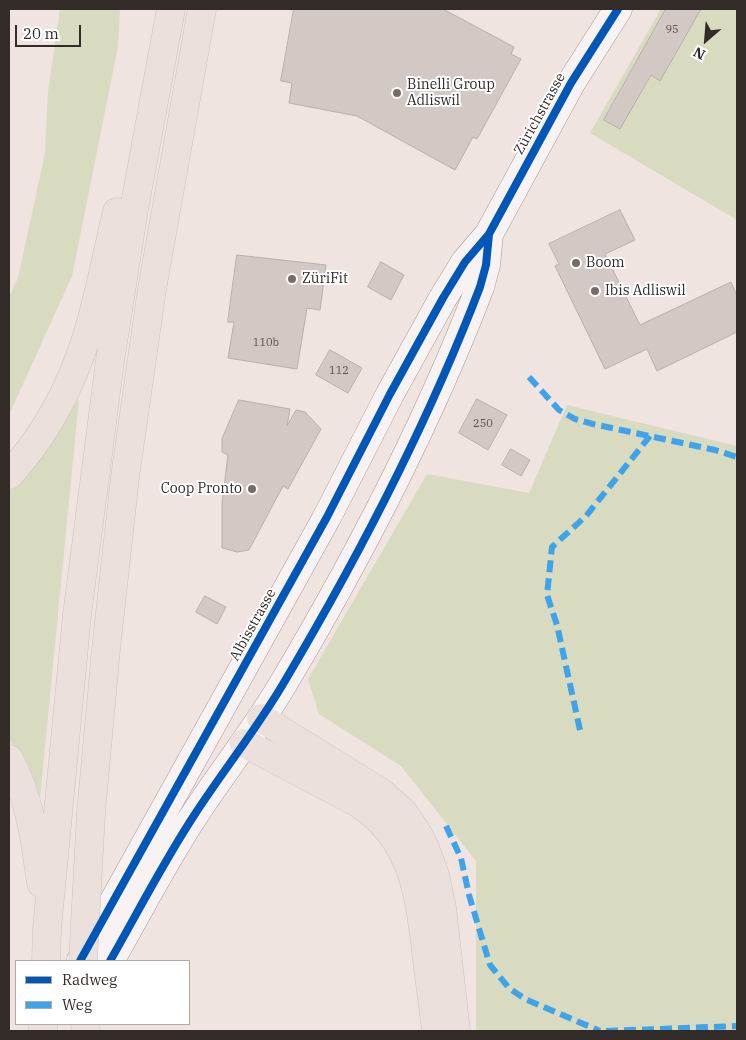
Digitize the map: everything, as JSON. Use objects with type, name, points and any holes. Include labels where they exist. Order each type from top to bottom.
[{"type":"highway","points":[[46,960],[47,893],[77,615],[93,490],[110,361],[134,209],[171,9]]},
{"type":"highway","points":[[82,960],[91,813],[106,649],[126,468],[152,289],[202,9]]},
{"type":"highway","points":[[9,475],[42,432],[77,362],[86,338],[118,210],[151,114]]},
{"type":"highway","points":[[261,718],[382,793],[404,813],[418,834],[435,875],[440,899],[456,1031]]},
{"type":"highway","points":[[244,743],[358,803],[374,815],[396,840],[408,862],[418,895],[436,1031]]},
{"type":"highway","points":[[9,759],[32,820],[47,893]]},
{"type":"main road","name":"Zürichstrasse","points":[[443,298],[466,262],[489,234],[571,83],[618,9]]},
{"type":"main road","name":"Zürichstrasse","points":[[261,718],[286,680],[395,480],[471,312],[486,265],[489,234]]},
{"type":"main road","name":"Albisstrasse","points":[[83,960],[327,517],[443,298]]},
{"type":"main road","points":[[111,960],[179,840],[261,718],[222,706]]},
{"type":"main road","points":[[222,706],[244,743]]},
{"type":"green space","points":[[60,9],[120,9],[118,46],[72,276],[9,415],[9,297],[18,278],[45,153],[48,92]]},
{"type":"green space","points":[[661,9],[737,9],[737,220],[590,133]]},
{"type":"green space","points":[[79,399],[40,798],[9,739],[9,490]]},
{"type":"green space","points":[[567,405],[737,446],[737,1031],[476,1031],[476,861],[401,766],[319,714],[308,679],[427,474],[529,493]]},
{"type":"building","name":"Binelli Group Adliswil","points":[[294,9],[443,9],[514,47],[511,54],[521,59],[477,139],[473,137],[455,170],[357,116],[289,103],[292,83],[281,81]]},
{"type":"building","points":[[666,9],[701,9],[660,81],[651,75],[620,129],[604,120]]},
{"type":"building","name":"Ibis Adliswil","points":[[620,210],[635,240],[605,254],[640,325],[731,282],[737,296],[737,332],[657,371],[647,349],[605,369],[555,266],[559,264],[549,244]]},
{"type":"building","points":[[237,255],[326,265],[320,310],[307,308],[297,369],[228,358],[234,322],[228,322]]},
{"type":"building","points":[[381,262],[404,275],[391,300],[368,287]]},
{"type":"building","points":[[330,350],[362,368],[348,393],[316,375]]},
{"type":"building","points":[[477,399],[507,415],[488,450],[459,433]]},
{"type":"building","points":[[239,400],[290,409],[287,426],[296,410],[305,412],[321,429],[288,489],[283,486],[249,550],[237,552],[222,548],[222,503],[228,455],[222,452],[222,439]]},
{"type":"building","points":[[511,449],[530,460],[521,476],[502,465]]},
{"type":"building","points":[[205,596],[226,607],[217,624],[196,612]]},
{"type":"marked path","points":[[529,377],[559,410],[575,419],[715,450],[737,457]]},
{"type":"marked path","points":[[580,730],[557,625],[547,595],[552,547],[586,516],[650,436]]},
{"type":"marked path","points":[[446,826],[461,858],[469,895],[490,965],[509,988],[525,999],[600,1031]]},
{"type":"marked path","points":[[606,1031],[737,1026]]},
{"type":"cycle path","points":[[81,960],[327,517],[390,394],[443,298],[465,262],[489,234],[571,83],[618,9]]},
{"type":"cycle path","points":[[111,960],[184,832],[276,696],[366,536],[415,438],[460,338],[480,287],[486,265],[489,234]]},
{"type":"place","name":"Binelli Group Adliswil","points":[[397,93]]},
{"type":"place","name":"Boom","points":[[576,263]]},
{"type":"place","name":"ZüriFit","points":[[292,279]]},
{"type":"place","name":"Ibis Adliswil","points":[[595,291]]},
{"type":"place","name":"Coop Pronto","points":[[252,489]]}]
